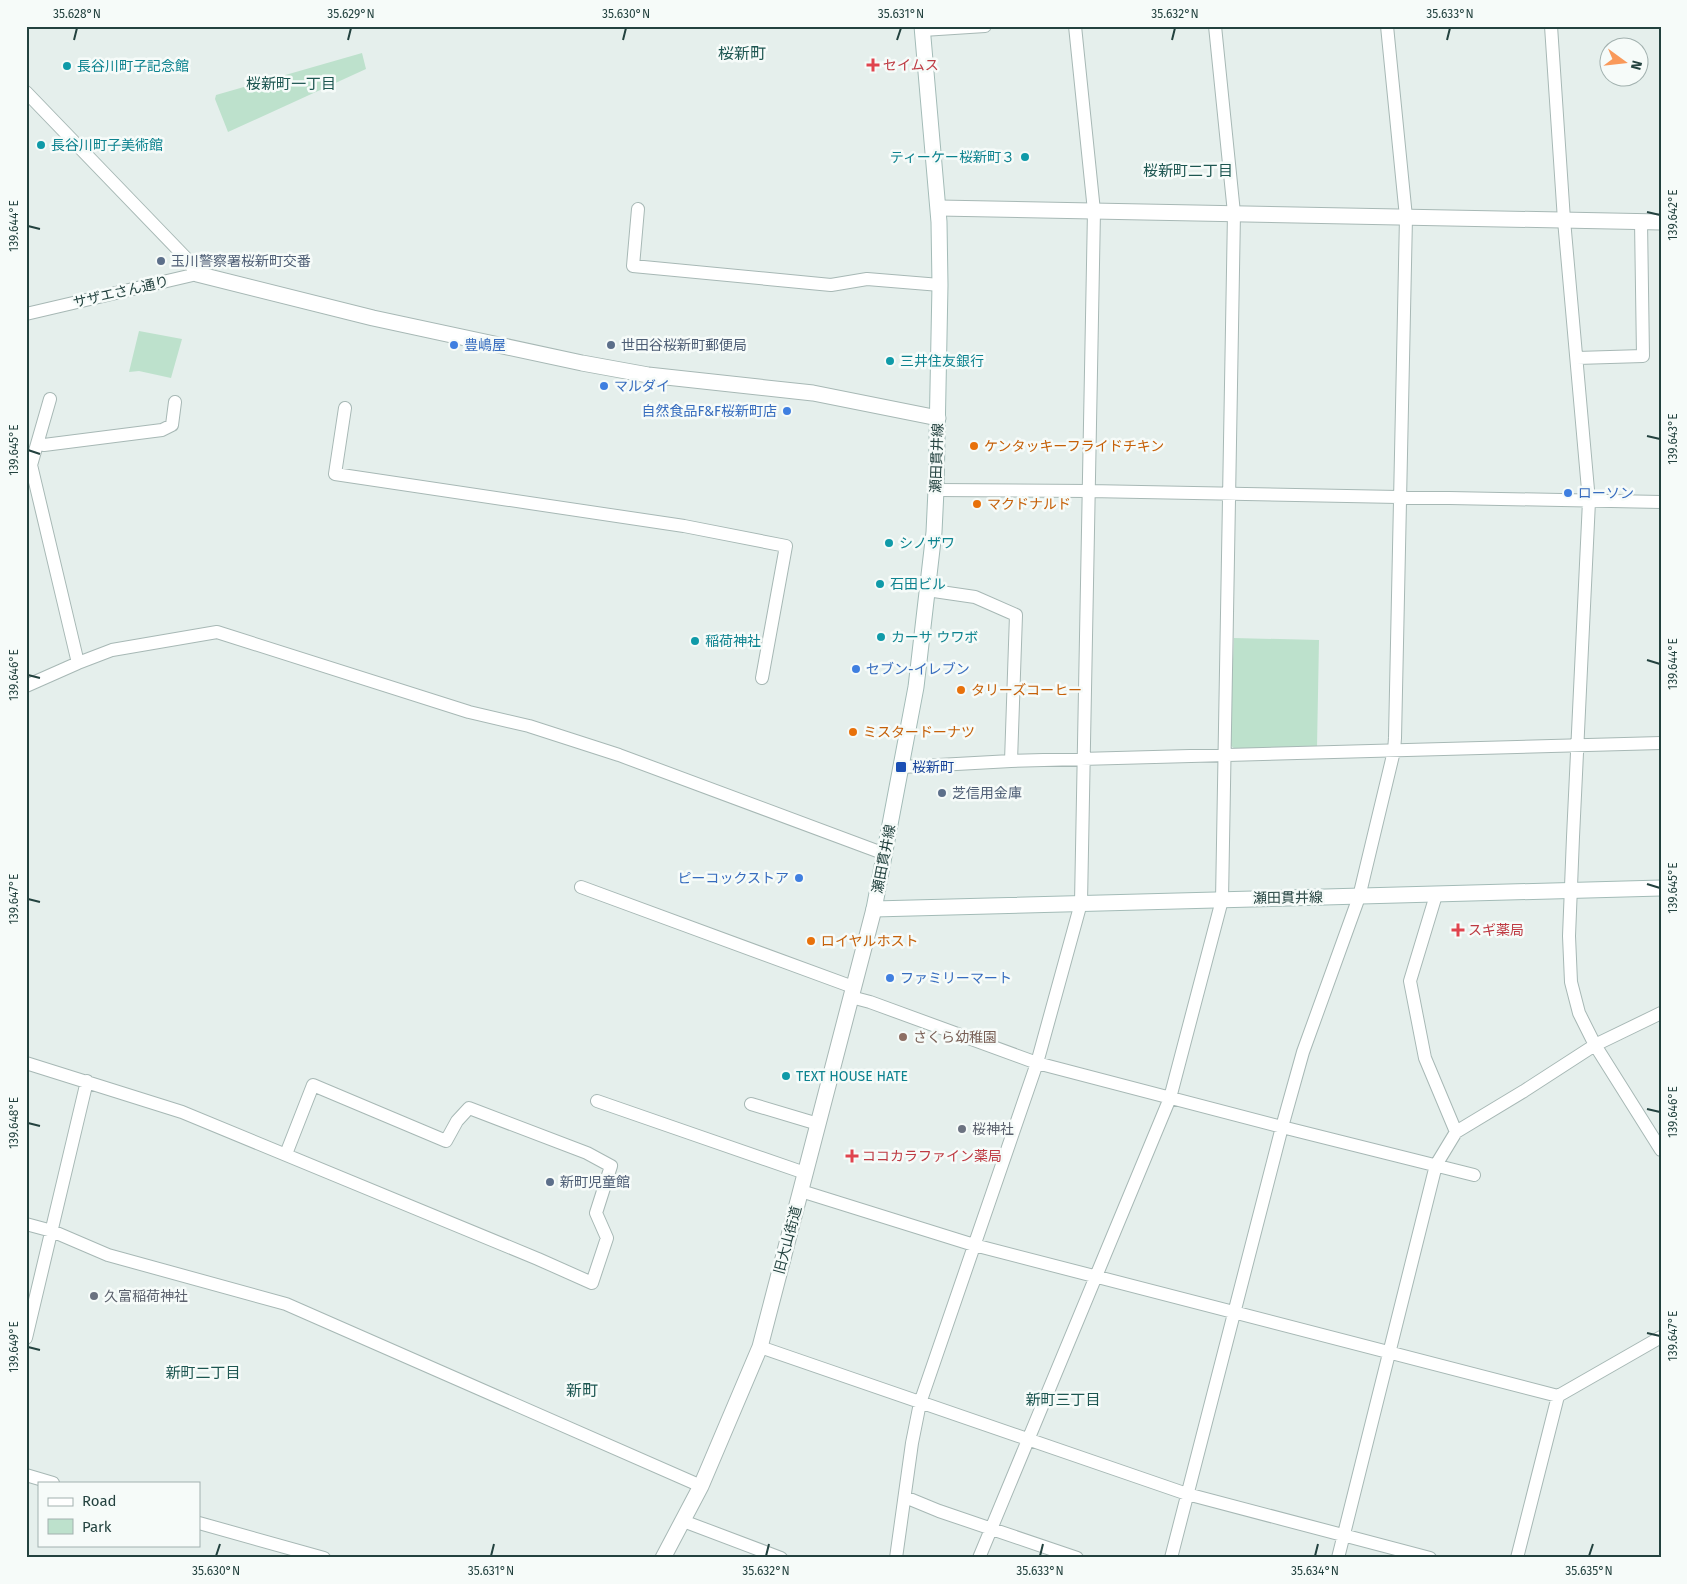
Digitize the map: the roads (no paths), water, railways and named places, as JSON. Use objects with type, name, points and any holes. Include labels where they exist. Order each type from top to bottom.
[{"type":"street","points":[[922,28],[985,26]]},
{"type":"street","points":[[896,1558],[912,1444],[920,1403],[1037,1062],[1082,903],[1094,211],[1076,26]]},
{"type":"street","points":[[979,1558],[1170,1098],[1222,900],[1234,213],[1215,26]]},
{"type":"street","points":[[1171,1558],[1282,1127],[1303,1052],[1359,897],[1394,751],[1406,217],[1387,26]]},
{"type":"street","points":[[1551,26],[1564,220],[1590,501],[1577,746],[1571,891],[1570,982],[1579,1013],[1596,1045],[1661,1150]]},
{"type":"street","name":"瀬田貫井線","points":[[922,28],[939,208],[938,418],[934,532],[916,687],[874,909],[1661,888]]},
{"type":"street","points":[[26,92],[186,258],[197,274],[374,318],[582,363],[648,375],[813,393],[938,418]]},
{"type":"street","points":[[26,111],[41,107]]},
{"type":"street","points":[[939,208],[1661,222]]},
{"type":"street","points":[[638,209],[633,266],[831,285],[867,279],[940,285]]},
{"type":"street","points":[[1577,358],[1643,356],[1642,221]]},
{"type":"street","name":"サザエさん通り","points":[[26,314],[197,274]]},
{"type":"street","points":[[50,399],[38,443],[28,465],[78,663]]},
{"type":"street","points":[[38,443],[44,445],[162,430],[172,425],[175,402]]},
{"type":"street","points":[[345,408],[335,474],[684,526],[786,546],[762,678]]},
{"type":"street","points":[[936,490],[1228,493],[1661,502]]},
{"type":"street","points":[[927,590],[975,597],[1016,615],[1011,762]]},
{"type":"street","points":[[26,686],[112,650],[217,632],[469,712],[529,726],[619,755],[885,854]]},
{"type":"street","points":[[902,767],[1011,762],[1661,744]]},
{"type":"street","points":[[581,887],[852,992],[870,1002],[1037,1062],[1282,1127],[1474,1175]]},
{"type":"street","points":[[1436,895],[1410,981],[1425,1058],[1456,1132]]},
{"type":"street","name":"旧大山街道","points":[[663,1558],[701,1486],[760,1347],[874,909]]},
{"type":"street","points":[[1338,1558],[1436,1166],[1456,1132],[1596,1045],[1661,1013]]},
{"type":"street","points":[[26,1063],[182,1112],[592,1283],[607,1238],[596,1213],[610,1166],[587,1153],[469,1108],[457,1121],[446,1141],[313,1085],[286,1154]]},
{"type":"street","points":[[26,1338],[87,1082]]},
{"type":"street","points":[[597,1101],[805,1173]]},
{"type":"street","points":[[751,1104],[818,1124]]},
{"type":"street","points":[[800,1191],[974,1245],[1558,1396],[1661,1336]]},
{"type":"street","points":[[26,1224],[52,1231],[108,1255],[286,1304],[701,1486]]},
{"type":"street","points":[[760,1347],[1187,1494],[1430,1558]]},
{"type":"street","points":[[1517,1558],[1558,1396]]},
{"type":"street","points":[[26,1475],[50,1482]]},
{"type":"street","points":[[905,1497],[1077,1558]]},
{"type":"street","points":[[683,1521],[782,1558]]},
{"type":"street","points":[[200,1522],[324,1558]]},
{"type":"place","name":"セイムス","points":[[873,65]]},
{"type":"place","name":"長谷川町子記念館","points":[[67,66]]},
{"type":"place","name":"長谷川町子美術館","points":[[41,145]]},
{"type":"place","name":"ティーケー桜新町３","points":[[1025,157]]},
{"type":"place","name":"玉川警察署桜新町交番","points":[[161,261]]},
{"type":"place","name":"豊嶋屋","points":[[454,345]]},
{"type":"place","name":"世田谷桜新町郵便局","points":[[611,345]]},
{"type":"place","name":"三井住友銀行","points":[[890,361]]},
{"type":"place","name":"マルダイ","points":[[604,386]]},
{"type":"place","name":"自然食品F&F桜新町店","points":[[787,411]]},
{"type":"place","name":"ケンタッキーフライドチキン","points":[[974,446]]},
{"type":"place","name":"ローソン","points":[[1568,493]]},
{"type":"place","name":"マクドナルド","points":[[977,504]]},
{"type":"place","name":"シノザワ","points":[[889,543]]},
{"type":"place","name":"石田ビル","points":[[880,584]]},
{"type":"place","name":"カーサ ウワボ","points":[[881,637]]},
{"type":"place","name":"稲荷神社","points":[[695,641]]},
{"type":"place","name":"セブン-イレブン","points":[[856,669]]},
{"type":"place","name":"タリーズコーヒー","points":[[961,690]]},
{"type":"place","name":"ミスタードーナツ","points":[[853,732]]},
{"type":"place","name":"桜新町","points":[[901,767]]},
{"type":"place","name":"芝信用金庫","points":[[942,793]]},
{"type":"place","name":"ピーコックストア","points":[[799,878]]},
{"type":"place","name":"スギ薬局","points":[[1458,930]]},
{"type":"place","name":"ロイヤルホスト","points":[[811,941]]},
{"type":"place","name":"ファミリーマート","points":[[890,978]]},
{"type":"place","name":"さくら幼稚園","points":[[903,1037]]},
{"type":"place","name":"TEXT HOUSE HATE","points":[[786,1076]]},
{"type":"place","name":"桜神社","points":[[962,1129]]},
{"type":"place","name":"ココカラファイン薬局","points":[[852,1156]]},
{"type":"place","name":"新町児童館","points":[[550,1182]]},
{"type":"place","name":"久富稲荷神社","points":[[94,1296]]},
{"type":"district","name":"桜新町","points":[[742,53]]},
{"type":"district","name":"桜新町一丁目","points":[[291,84]]},
{"type":"district","name":"桜新町二丁目","points":[[1188,171]]},
{"type":"district","name":"新町二丁目","points":[[203,1373]]},
{"type":"district","name":"新町","points":[[582,1390]]},
{"type":"district","name":"新町三丁目","points":[[1063,1400]]}]
